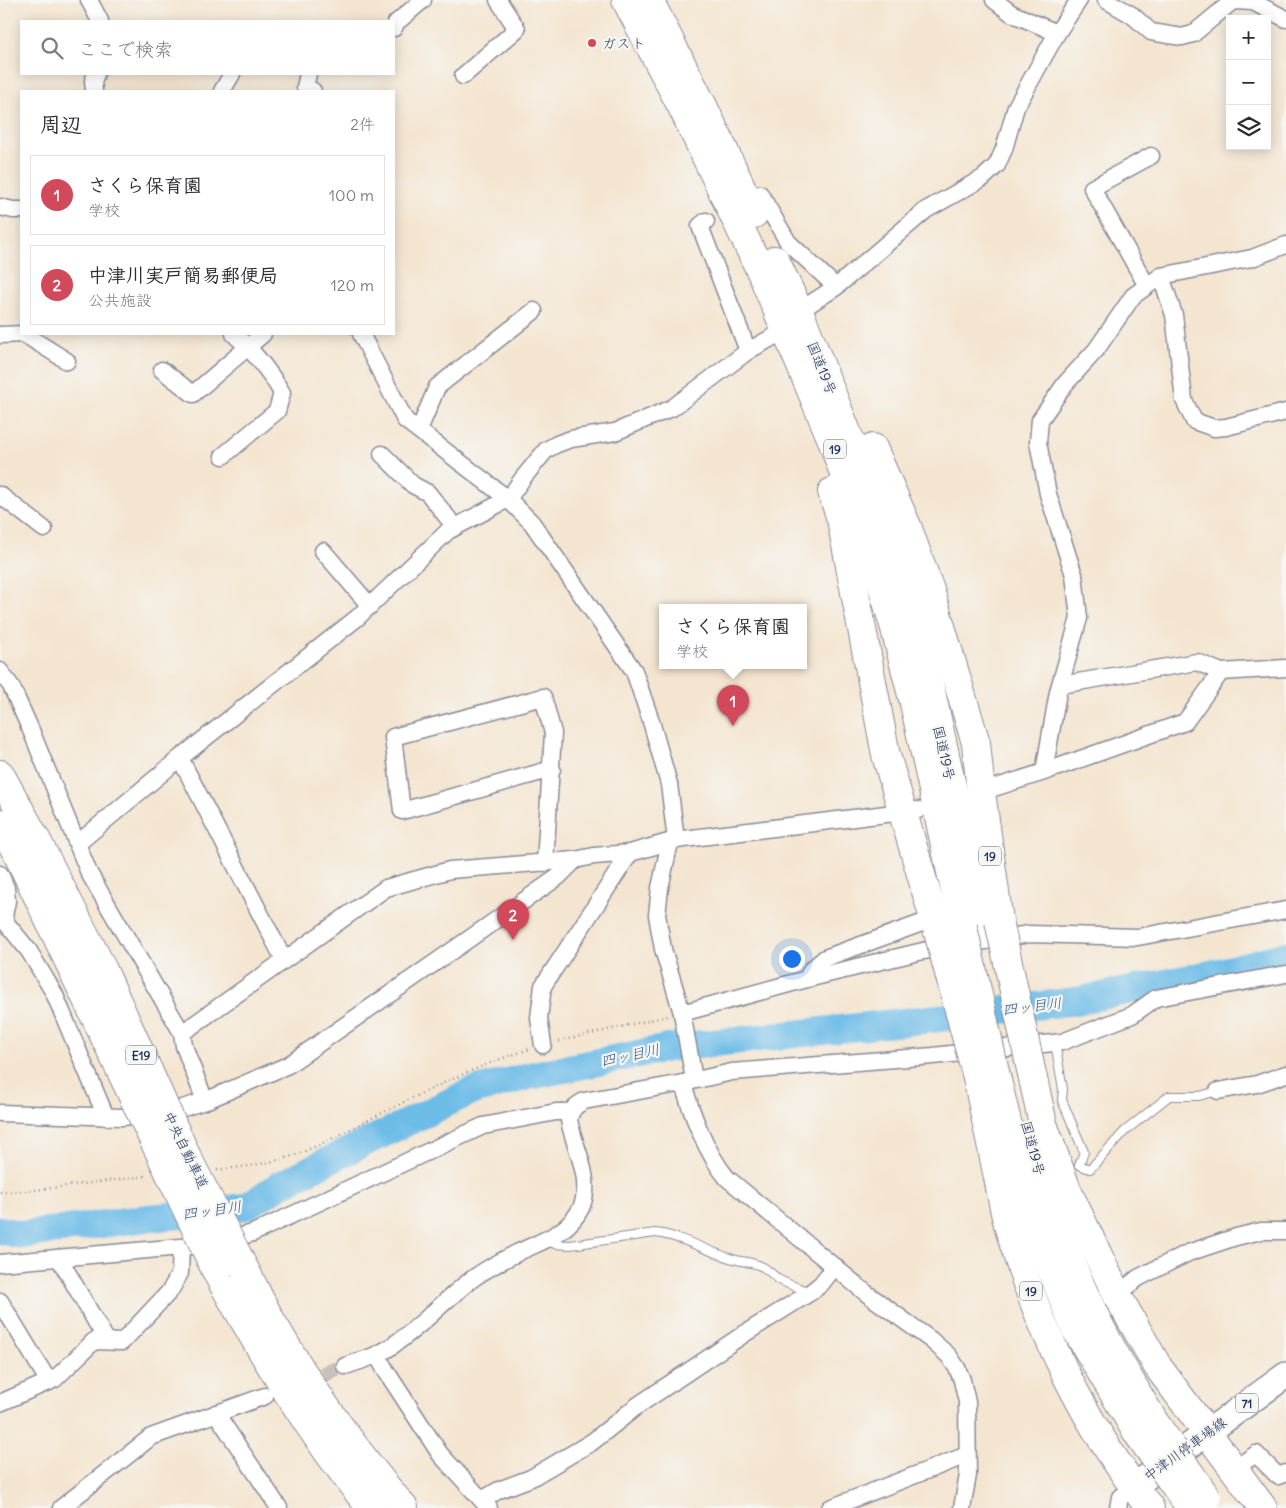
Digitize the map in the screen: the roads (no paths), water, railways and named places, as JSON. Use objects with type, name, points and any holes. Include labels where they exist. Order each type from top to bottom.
[{"type":"highway","name":"国道19号","points":[[626,0],[683,109],[762,274],[832,440],[871,549],[894,625],[914,704],[964,925],[1005,1072],[1026,1201],[1049,1263],[1076,1328],[1201,1505]]},
{"type":"highway","name":"国道19号","points":[[649,0],[703,106],[799,311],[881,518],[922,651],[964,925]]},
{"type":"highway","name":"19","points":[[762,274],[760,303],[823,465],[841,520],[886,755],[964,925],[1005,1072],[1008,1225],[1045,1328],[1068,1378],[1096,1428],[1126,1498],[1150,1508]]},
{"type":"highway","name":"19","points":[[799,311],[840,372],[907,526],[930,590],[976,743],[964,925]]},
{"type":"highway","name":"中央自動車道","points":[[0,774],[18,857],[103,970],[187,1157],[275,1327],[309,1382],[347,1436],[404,1508]]},
{"type":"highway","name":"中央自動車道","points":[[0,823],[217,1273],[273,1369],[307,1422],[348,1481],[371,1508]]},
{"type":"highway","name":"19","points":[[1005,1072],[1043,1124],[1067,1190],[1117,1295],[1158,1367],[1263,1508]]},
{"type":"main road","name":"中津川停車場線","points":[[1126,1498],[1208,1432],[1286,1375]]},
{"type":"street","points":[[89,0],[99,20]]},
{"type":"street","points":[[395,26],[424,0]]},
{"type":"street","points":[[463,76],[517,29],[498,0]]},
{"type":"street","points":[[994,0],[1011,13],[1057,33]]},
{"type":"street","points":[[799,311],[836,287],[926,210],[983,178],[997,165],[1004,149],[1016,107],[1057,33],[1079,0]]},
{"type":"street","points":[[1106,0],[1132,15],[1151,32],[1182,37],[1193,34],[1233,0],[1253,2],[1286,19]]},
{"type":"street","points":[[94,90],[93,81],[96,75]]},
{"type":"street","points":[[223,90],[231,75]]},
{"type":"street","points":[[308,75],[305,87],[311,90]]},
{"type":"street","points":[[1147,286],[1092,188],[1152,156]]},
{"type":"street","points":[[760,194],[788,242],[836,287]]},
{"type":"street","points":[[0,207],[20,210]]},
{"type":"street","points":[[706,222],[700,226],[748,351]]},
{"type":"street","points":[[1044,772],[1060,684],[1079,618],[1074,576],[1048,494],[1038,442],[1040,420],[1065,384],[1096,350],[1133,296],[1161,276],[1252,258],[1286,245]]},
{"type":"street","points":[[1161,276],[1174,315],[1184,400],[1194,421],[1214,428],[1226,427],[1286,412]]},
{"type":"street","points":[[419,430],[437,387],[534,311]]},
{"type":"street","points":[[0,335],[20,334]]},
{"type":"street","points":[[28,335],[67,361]]},
{"type":"street","points":[[223,456],[277,411],[282,393],[272,374],[248,346],[235,335]]},
{"type":"street","points":[[162,370],[193,394],[262,335]]},
{"type":"street","points":[[362,335],[405,420],[508,499],[532,523],[634,671],[669,784],[673,841],[660,888],[657,915],[663,948],[682,1016],[690,1076],[689,1105],[718,1166],[727,1178],[866,1293],[931,1340],[949,1356],[962,1380],[967,1402],[968,1475],[962,1508]]},
{"type":"street","points":[[77,844],[180,758],[357,618],[448,531],[508,499],[546,450],[571,440],[615,432],[672,408],[748,351],[773,337]]},
{"type":"street","points":[[382,454],[413,485],[428,493],[455,527]]},
{"type":"street","points":[[0,495],[44,529]]},
{"type":"street","points":[[324,551],[370,606]]},
{"type":"street","points":[[1060,684],[1198,662],[1221,672],[1286,668]]},
{"type":"street","points":[[0,671],[6,690],[89,873],[182,1033],[184,1046],[205,1101]]},
{"type":"street","points":[[974,796],[1184,722],[1221,672]]},
{"type":"street","points":[[545,863],[552,769],[553,733],[542,697],[393,737],[402,811],[552,769]]},
{"type":"street","points":[[180,758],[284,960]]},
{"type":"street","points":[[182,1033],[386,888],[450,870],[575,860],[594,856],[630,853],[673,841],[911,812]]},
{"type":"street","points":[[543,1045],[539,1018],[543,986],[630,853]]},
{"type":"street","points":[[18,857],[6,888],[7,900],[4,916],[8,924],[29,950],[54,993],[106,1117]]},
{"type":"street","points":[[0,1113],[122,1117],[170,1112],[205,1101],[288,1064],[558,877],[575,860]]},
{"type":"street","points":[[682,1016],[808,978],[923,951],[1029,934],[1138,937],[1286,910]]},
{"type":"street","points":[[808,978],[811,970],[825,958],[964,925]]},
{"type":"street","points":[[345,1366],[377,1355],[407,1335],[475,1277],[548,1239],[568,1225],[581,1207],[585,1197],[586,1184],[569,1120],[570,1112],[584,1101],[690,1076],[933,1056],[1062,1042],[1132,1015],[1156,998],[1286,974]]},
{"type":"street","points":[[1218,1091],[1258,1084],[1286,1074]]},
{"type":"street","points":[[0,1263],[220,1242],[253,1233],[483,1126],[556,1112],[570,1112]]},
{"type":"street","points":[[1117,1295],[1138,1278],[1188,1253],[1236,1237],[1262,1231],[1286,1230]]},
{"type":"street","points":[[0,1404],[56,1379],[94,1341],[122,1342],[170,1291],[180,1273],[181,1247]]},
{"type":"street","points":[[60,1258],[107,1341]]},
{"type":"street","points":[[377,1355],[440,1454],[486,1504],[499,1490],[532,1478],[592,1442],[653,1395],[811,1292],[821,1284],[835,1266]]},
{"type":"street","points":[[0,1301],[49,1382]]},
{"type":"street","points":[[61,1508],[151,1437],[265,1396]]},
{"type":"street","points":[[216,1413],[279,1508]]},
{"type":"street","points":[[1234,1469],[1256,1454],[1278,1476],[1286,1473]]},
{"type":"street","points":[[830,1508],[967,1455]]},
{"type":"lane","points":[[1055,1043],[1063,1088],[1062,1100],[1084,1152],[1078,1165],[1090,1169],[1125,1131],[1169,1096],[1199,1096],[1218,1091]]},
{"type":"lane","points":[[548,1239],[556,1244],[570,1245],[655,1233],[663,1234],[733,1259],[753,1262],[783,1281],[811,1292]]},
{"type":"waterway","name":"四ッ目川","points":[[0,1230],[22,1235],[247,1206],[278,1186],[470,1092],[529,1076],[668,1048],[1076,1001],[1220,972],[1286,955]]},
{"type":"tunnel","points":[[300,1383],[345,1366]]},
{"type":"place","name":"ガスト","points":[[592,43]]},
{"type":"place","name":"さくら保育園","points":[[733,726]]},
{"type":"place","name":"中津川実戸簡易郵便局","points":[[513,940]]}]
